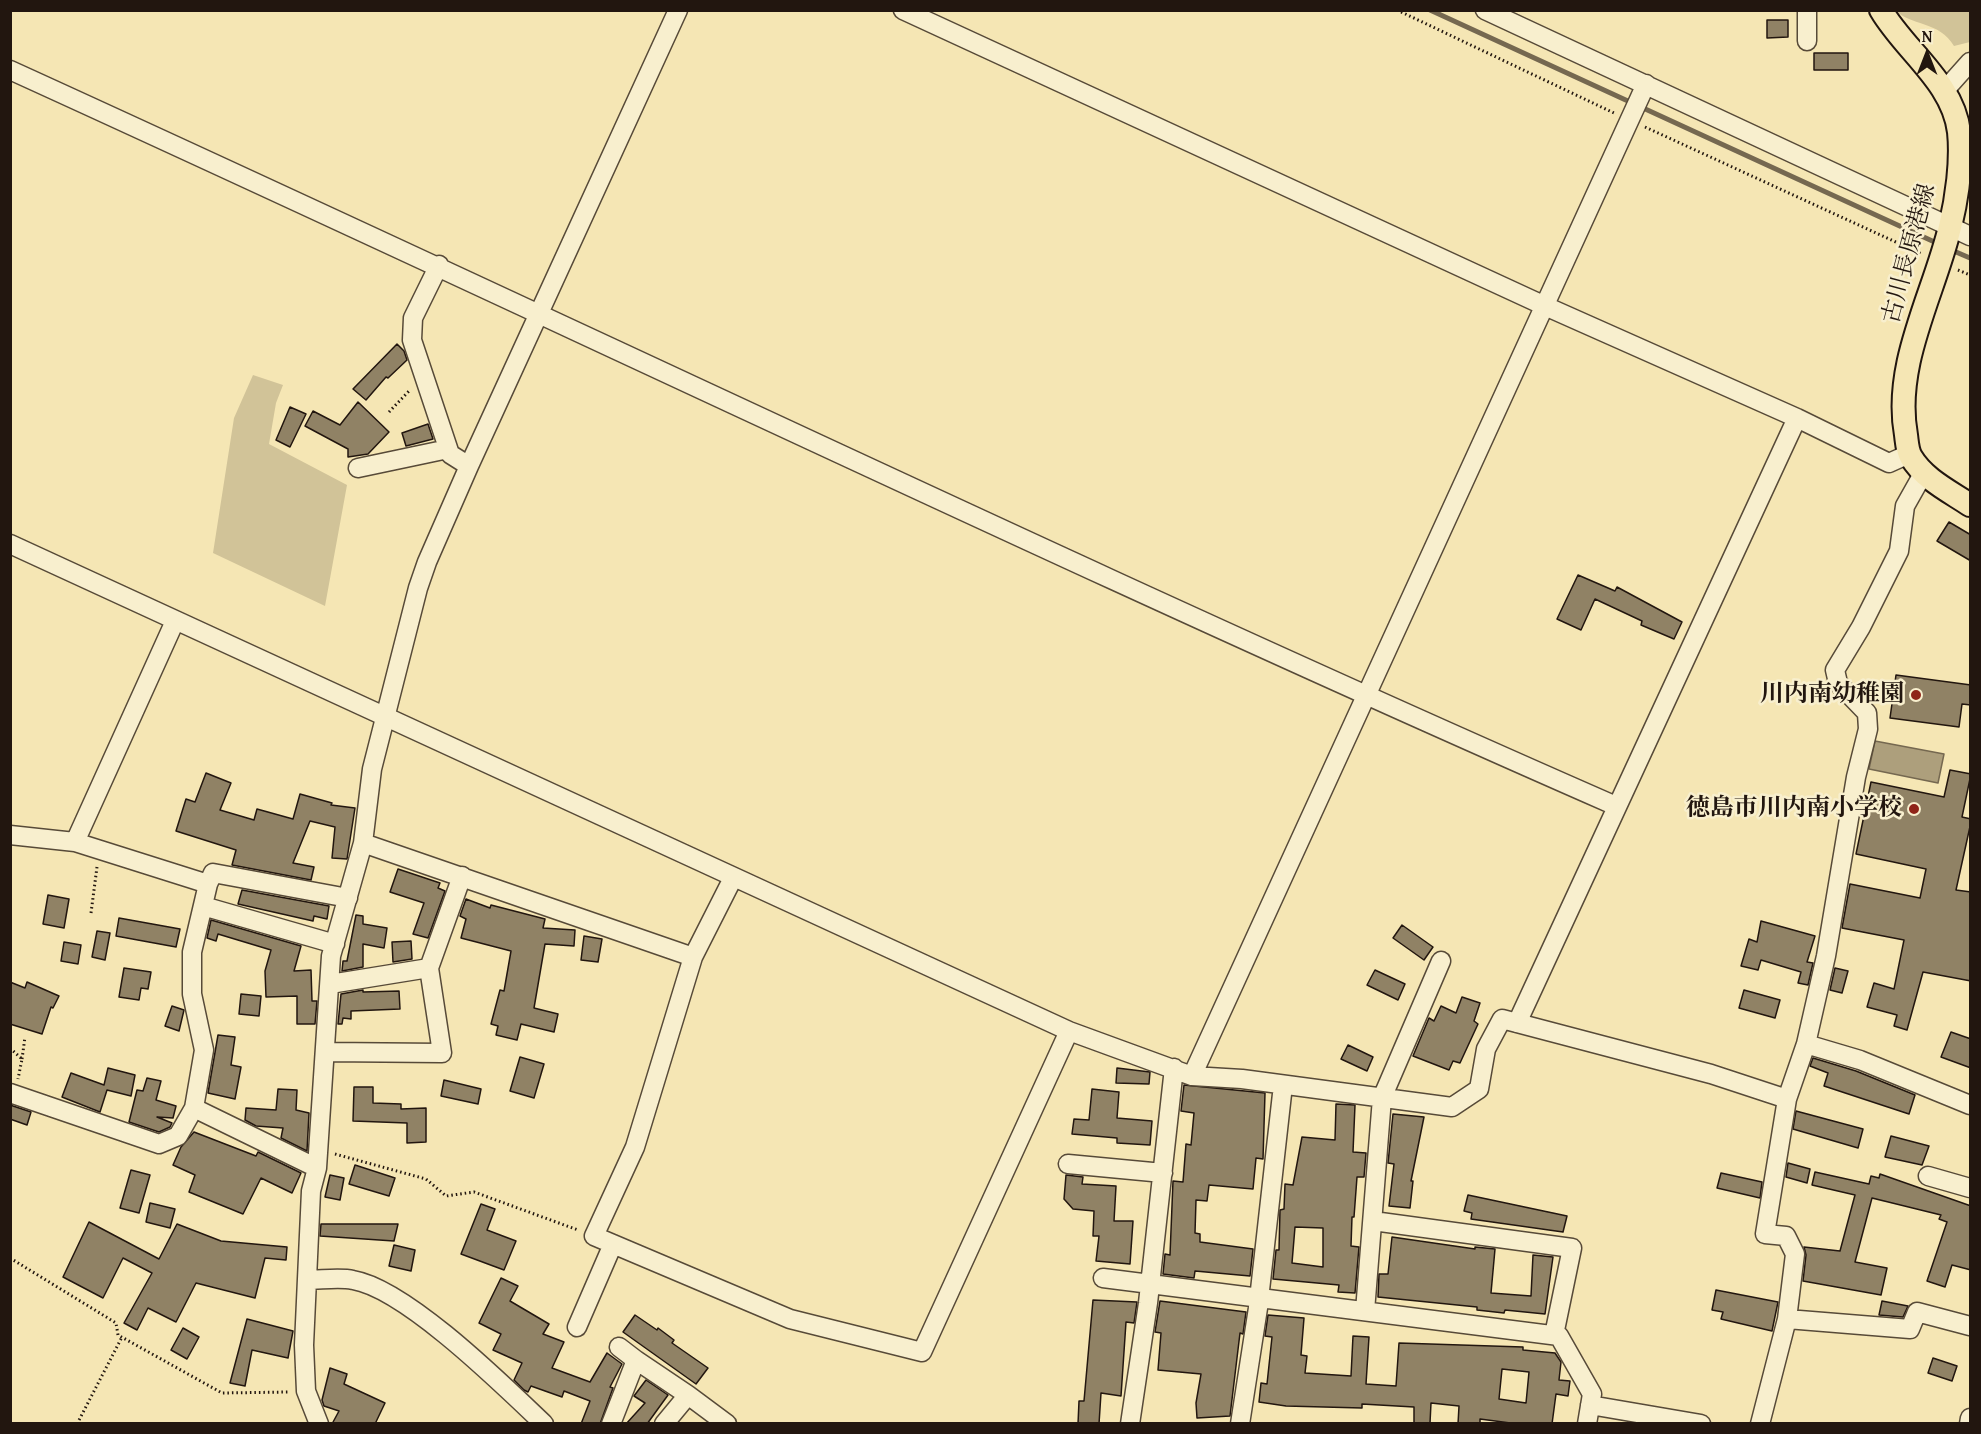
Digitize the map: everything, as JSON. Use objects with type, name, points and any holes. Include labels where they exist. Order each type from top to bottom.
[{"type":"main road","name":"古川長原港線","points":[[1881,10],[1945,90],[1959,130],[1958,173],[1950,243],[1905,374],[1904,424],[1909,454],[1923,474],[1971,505]]},
{"type":"street","points":[[319,1424],[306,1391],[307,1280],[311,1191],[318,1159],[330,984],[335,944],[363,843],[372,769],[385,715],[427,562],[678,10]]},
{"type":"street","points":[[903,10],[1545,306],[1797,418],[1889,463],[1909,454]]},
{"type":"street","points":[[1485,10],[1950,243]]},
{"type":"street","points":[[1806,41],[1807,10]]},
{"type":"street","points":[[1945,90],[1971,62]]},
{"type":"street","points":[[10,70],[439,265],[1364,696],[1616,806]]},
{"type":"street","points":[[1192,1076],[1364,696],[1644,89]]},
{"type":"street","points":[[439,265],[413,318],[412,340],[450,454],[469,466]]},
{"type":"street","points":[[1517,1023],[1797,418]]},
{"type":"street","points":[[358,468],[448,449]]},
{"type":"street","points":[[1760,1424],[1787,1319],[1795,1254],[1786,1236],[1765,1234],[1787,1099],[1806,1044],[1826,956],[1856,777],[1868,729],[1867,713],[1838,683],[1835,670],[1862,627],[1899,551],[1905,506],[1923,474]]},
{"type":"street","points":[[10,544],[1069,1031],[1192,1076],[1283,1085],[1452,1107],[1479,1089],[1485,1049],[1502,1019],[1711,1074],[1787,1099]]},
{"type":"street","points":[[75,842],[175,621]]},
{"type":"street","points":[[10,835],[75,842],[208,884]]},
{"type":"street","points":[[363,843],[693,957]]},
{"type":"street","points":[[13,1094],[159,1144],[178,1136],[194,1108],[204,1050],[192,994],[192,952],[208,884],[213,873],[348,898]]},
{"type":"street","points":[[325,1052],[442,1053],[429,968],[462,876]]},
{"type":"street","points":[[733,878],[693,957],[635,1147],[594,1236],[613,1245],[790,1319],[921,1352],[1069,1031]]},
{"type":"street","points":[[203,906],[335,944]]},
{"type":"street","points":[[1365,1311],[1382,1098],[1441,961]]},
{"type":"street","points":[[330,984],[429,968]]},
{"type":"street","points":[[1806,1044],[1860,1060],[1971,1105]]},
{"type":"street","points":[[1130,1424],[1150,1285],[1174,1068]]},
{"type":"street","points":[[1240,1424],[1258,1298],[1283,1085]]},
{"type":"street","points":[[194,1108],[318,1159]]},
{"type":"street","points":[[1068,1164],[1163,1173]]},
{"type":"street","points":[[1929,1176],[1971,1188]]},
{"type":"street","points":[[1373,1221],[1572,1248],[1554,1335]]},
{"type":"street","points":[[577,1327],[613,1245]]},
{"type":"street","points":[[1103,1278],[1559,1336],[1592,1394],[1587,1424]]},
{"type":"street","points":[[307,1280],[354,1280],[400,1299],[500,1382],[544,1424]]},
{"type":"street","points":[[1787,1319],[1910,1329],[1917,1312],[1971,1326]]},
{"type":"street","points":[[619,1347],[727,1424]]},
{"type":"street","points":[[611,1424],[636,1360]]},
{"type":"street","points":[[663,1424],[688,1395]]},
{"type":"street","points":[[1590,1405],[1701,1424]]},
{"type":"street","points":[[1969,1424],[1971,1418]]},
{"type":"path","points":[[1397,10],[1632,118],[1950,243],[1971,275]]},
{"type":"path","points":[[389,412],[424,375]]},
{"type":"path","points":[[91,913],[100,849]]},
{"type":"path","points":[[13,1094],[25,1037]]},
{"type":"path","points":[[10,1047],[22,1059]]},
{"type":"path","points":[[318,1159],[426,1179],[446,1196],[474,1192],[594,1236]]},
{"type":"path","points":[[10,1258],[116,1323],[118,1335],[222,1393],[306,1391]]},
{"type":"path","points":[[77,1424],[122,1337]]},
{"type":"shaded area","points":[[1897,11],[1970,11],[1970,42],[1954,46],[1941,32],[1909,19]]},
{"type":"shaded area","points":[[253,375],[283,385],[276,403],[269,444],[347,485],[325,606],[213,553],[234,418]]},
{"type":"shaded area","points":[[1875,741],[1944,754],[1938,783],[1869,769]]},
{"type":"building","points":[[1767,20],[1788,20],[1788,37],[1767,38]]},
{"type":"building","points":[[1814,53],[1848,53],[1848,70],[1814,70]]},
{"type":"building","points":[[397,344],[404,351],[407,360],[388,378],[386,377],[366,400],[353,389]]},
{"type":"building","points":[[358,402],[389,432],[368,454],[348,457],[348,449],[305,426],[313,411],[340,425]]},
{"type":"building","points":[[290,407],[306,414],[290,447],[276,440]]},
{"type":"building","points":[[428,424],[433,439],[406,446],[402,433]]},
{"type":"building","points":[[1949,522],[1971,535],[1971,561],[1937,541]]},
{"type":"building","points":[[1578,575],[1615,591],[1617,587],[1682,622],[1674,639],[1641,625],[1642,621],[1595,599],[1581,630],[1557,619]]},
{"type":"building","points":[[1896,675],[1971,685],[1971,705],[1962,704],[1959,727],[1890,718]]},
{"type":"building","name":"徳島市川内南小学校","points":[[1950,770],[1971,774],[1962,817],[1971,819],[1971,822],[1956,890],[1971,892],[1971,981],[1923,972],[1907,1030],[1894,1026],[1897,1015],[1867,1007],[1874,983],[1894,989],[1904,940],[1842,928],[1850,884],[1920,898],[1926,869],[1856,854],[1871,782],[1944,797]]},
{"type":"building","points":[[206,773],[231,783],[220,810],[254,820],[257,809],[293,819],[300,794],[332,803],[331,805],[355,808],[347,859],[332,858],[335,827],[310,821],[293,863],[314,867],[311,880],[232,865],[236,850],[176,831],[186,799],[195,802]]},
{"type":"building","points":[[398,869],[440,883],[438,888],[445,891],[428,938],[413,934],[424,903],[390,892]]},
{"type":"building","points":[[242,890],[329,906],[327,919],[314,916],[313,921],[238,904]]},
{"type":"building","points":[[48,895],[69,899],[64,928],[43,924]]},
{"type":"building","points":[[466,899],[490,908],[491,905],[545,919],[543,928],[575,930],[574,946],[545,944],[534,1008],[558,1014],[554,1032],[521,1024],[517,1040],[496,1035],[498,1026],[491,1024],[500,990],[504,991],[511,951],[461,938],[466,919],[460,916]]},
{"type":"building","points":[[356,915],[363,916],[363,924],[387,928],[384,948],[363,944],[363,967],[342,971],[343,961],[347,961]]},
{"type":"building","points":[[119,918],[180,929],[176,947],[116,936]]},
{"type":"building","points":[[211,920],[301,946],[294,971],[311,970],[312,1001],[317,1001],[315,1024],[297,1024],[297,996],[266,997],[265,971],[271,950],[218,934],[216,941],[207,938]]},
{"type":"building","points":[[1761,921],[1815,936],[1807,962],[1813,963],[1808,985],[1798,983],[1801,972],[1761,960],[1758,970],[1741,966],[1749,939],[1757,942]]},
{"type":"building","points":[[1402,925],[1433,947],[1424,960],[1393,938]]},
{"type":"building","points":[[97,931],[110,933],[105,960],[92,957]]},
{"type":"building","points":[[584,936],[602,939],[598,962],[581,960]]},
{"type":"building","points":[[411,941],[412,959],[393,962],[392,942]]},
{"type":"building","points":[[64,942],[81,945],[78,964],[61,961]]},
{"type":"building","points":[[124,968],[151,972],[148,989],[141,988],[139,1000],[119,997]]},
{"type":"building","points":[[1835,968],[1848,971],[1842,993],[1830,990]]},
{"type":"building","points":[[1375,970],[1405,984],[1398,1000],[1367,985]]},
{"type":"building","points":[[10,982],[25,988],[27,982],[59,996],[53,1008],[51,1007],[42,1034],[10,1024]]},
{"type":"building","points":[[363,990],[363,992],[399,991],[400,1009],[351,1011],[351,1019],[343,1018],[342,1024],[338,1024],[341,994]]},
{"type":"building","points":[[1744,990],[1780,1000],[1775,1018],[1739,1008]]},
{"type":"building","points":[[241,994],[261,996],[259,1016],[239,1014]]},
{"type":"building","points":[[1462,997],[1480,1003],[1474,1021],[1478,1024],[1460,1063],[1453,1061],[1449,1070],[1413,1056],[1429,1018],[1434,1021],[1441,1006],[1456,1013]]},
{"type":"building","points":[[172,1006],[184,1010],[179,1031],[165,1026]]},
{"type":"building","points":[[1951,1032],[1971,1039],[1971,1068],[1941,1057]]},
{"type":"building","points":[[218,1035],[235,1037],[231,1065],[241,1067],[235,1099],[208,1093]]},
{"type":"building","points":[[1348,1045],[1373,1057],[1367,1071],[1341,1059]]},
{"type":"building","points":[[520,1057],[544,1064],[534,1098],[510,1091]]},
{"type":"building","points":[[1813,1058],[1856,1071],[1915,1095],[1909,1114],[1824,1086],[1828,1073],[1810,1066]]},
{"type":"building","points":[[108,1068],[135,1075],[131,1096],[107,1090],[100,1112],[62,1097],[71,1073],[104,1085]]},
{"type":"building","points":[[1117,1068],[1150,1072],[1149,1084],[1116,1083]]},
{"type":"building","points":[[147,1078],[161,1081],[156,1100],[176,1106],[173,1118],[157,1117],[172,1123],[170,1127],[159,1132],[129,1122],[137,1090],[143,1091]]},
{"type":"building","points":[[444,1080],[481,1089],[478,1104],[441,1096]]},
{"type":"building","points":[[1184,1085],[1265,1093],[1263,1159],[1256,1158],[1253,1189],[1209,1185],[1207,1201],[1196,1200],[1195,1233],[1200,1234],[1200,1242],[1253,1249],[1250,1276],[1195,1271],[1194,1278],[1163,1274],[1165,1254],[1170,1255],[1173,1181],[1183,1182],[1186,1144],[1191,1145],[1194,1113],[1181,1111]]},
{"type":"building","points":[[354,1087],[373,1087],[373,1103],[401,1104],[401,1109],[426,1108],[426,1142],[407,1143],[407,1123],[353,1121]]},
{"type":"building","points":[[278,1089],[297,1090],[296,1110],[309,1113],[307,1151],[281,1138],[283,1128],[256,1126],[245,1120],[246,1108],[276,1110]]},
{"type":"building","points":[[1092,1089],[1119,1092],[1117,1118],[1152,1121],[1150,1145],[1117,1143],[1117,1138],[1072,1134],[1074,1119],[1089,1120]]},
{"type":"building","points":[[1336,1104],[1355,1105],[1353,1152],[1366,1153],[1364,1177],[1357,1177],[1354,1217],[1352,1217],[1351,1246],[1359,1247],[1355,1293],[1338,1292],[1339,1285],[1273,1279],[1276,1250],[1279,1250],[1280,1210],[1284,1209],[1285,1184],[1293,1185],[1302,1137],[1335,1140]],"holes":[[[1295,1227],[1323,1228],[1323,1267],[1292,1263]]]},
{"type":"building","points":[[10,1105],[31,1112],[27,1125],[10,1119]]},
{"type":"building","points":[[1796,1111],[1863,1129],[1858,1148],[1793,1129]]},
{"type":"building","points":[[1393,1114],[1424,1117],[1411,1181],[1413,1181],[1410,1208],[1389,1206],[1394,1164],[1388,1163]]},
{"type":"building","points":[[194,1132],[256,1156],[258,1152],[301,1173],[292,1193],[261,1178],[243,1214],[189,1192],[195,1175],[173,1165],[181,1147]]},
{"type":"building","points":[[1891,1136],[1929,1146],[1922,1165],[1885,1157]]},
{"type":"building","points":[[1788,1163],[1810,1169],[1807,1183],[1786,1177]]},
{"type":"building","points":[[355,1165],[395,1178],[389,1196],[349,1184]]},
{"type":"building","points":[[131,1170],[150,1175],[139,1213],[120,1208]]},
{"type":"building","points":[[1815,1172],[1869,1184],[1871,1176],[1879,1178],[1880,1174],[1971,1206],[1971,1270],[1952,1265],[1945,1287],[1927,1281],[1947,1222],[1939,1219],[1941,1215],[1872,1198],[1855,1262],[1887,1268],[1881,1295],[1803,1281],[1806,1255],[1804,1247],[1840,1251],[1855,1195],[1812,1185]]},
{"type":"building","points":[[1721,1173],[1762,1182],[1760,1198],[1717,1188]]},
{"type":"building","points":[[330,1175],[344,1178],[340,1200],[325,1197]]},
{"type":"building","points":[[1066,1175],[1083,1177],[1082,1184],[1116,1186],[1114,1221],[1133,1221],[1130,1264],[1096,1261],[1099,1236],[1093,1236],[1094,1211],[1073,1209],[1064,1199]]},
{"type":"building","points":[[1468,1195],[1567,1216],[1563,1232],[1471,1219],[1472,1213],[1464,1211]]},
{"type":"building","points":[[150,1203],[175,1209],[170,1228],[146,1222]]},
{"type":"building","points":[[481,1204],[495,1209],[487,1230],[516,1241],[504,1270],[461,1254]]},
{"type":"building","points":[[89,1222],[159,1259],[177,1224],[221,1241],[287,1247],[286,1260],[265,1258],[255,1298],[196,1283],[176,1322],[148,1308],[137,1330],[124,1323],[152,1273],[123,1258],[103,1298],[63,1277]]},
{"type":"building","points":[[321,1224],[398,1224],[394,1241],[320,1236]]},
{"type":"building","points":[[1392,1237],[1475,1249],[1475,1247],[1495,1249],[1491,1293],[1531,1296],[1533,1255],[1553,1257],[1545,1314],[1505,1310],[1504,1313],[1477,1310],[1477,1307],[1378,1297],[1379,1274],[1388,1274]]},
{"type":"building","points":[[394,1245],[415,1250],[411,1271],[389,1266]]},
{"type":"building","points":[[501,1278],[518,1286],[510,1301],[549,1324],[543,1334],[564,1342],[552,1368],[590,1382],[607,1353],[622,1364],[610,1387],[613,1388],[600,1424],[581,1424],[590,1401],[564,1391],[562,1397],[531,1386],[528,1392],[524,1390],[514,1380],[522,1363],[493,1350],[501,1334],[479,1323]]},
{"type":"building","points":[[1716,1290],[1778,1302],[1772,1331],[1721,1319],[1723,1312],[1712,1310]]},
{"type":"building","points":[[1093,1300],[1137,1302],[1134,1323],[1126,1322],[1121,1396],[1101,1393],[1099,1424],[1078,1424],[1079,1401],[1084,1401]]},
{"type":"building","points":[[1160,1301],[1246,1312],[1243,1334],[1240,1333],[1230,1416],[1197,1418],[1196,1403],[1201,1374],[1158,1370],[1161,1333],[1155,1332]]},
{"type":"building","points":[[1882,1301],[1908,1306],[1903,1317],[1879,1315]]},
{"type":"building","points":[[635,1315],[657,1330],[658,1328],[674,1340],[672,1343],[708,1368],[696,1384],[623,1332]]},
{"type":"building","points":[[1268,1315],[1304,1318],[1301,1355],[1307,1356],[1305,1373],[1351,1376],[1353,1336],[1369,1337],[1366,1384],[1396,1386],[1399,1343],[1523,1347],[1523,1350],[1555,1353],[1561,1362],[1559,1380],[1570,1381],[1568,1396],[1556,1394],[1552,1424],[1518,1424],[1480,1419],[1480,1424],[1458,1424],[1459,1406],[1431,1403],[1430,1423],[1414,1423],[1414,1407],[1362,1404],[1362,1408],[1286,1406],[1259,1402],[1261,1383],[1267,1384],[1272,1337],[1265,1336]],"holes":[[[1502,1369],[1529,1372],[1526,1403],[1499,1399]]]},
{"type":"building","points":[[247,1319],[293,1331],[288,1358],[252,1350],[245,1386],[230,1383]]},
{"type":"building","points":[[183,1328],[199,1337],[187,1359],[171,1350]]},
{"type":"building","points":[[1933,1358],[1957,1366],[1952,1381],[1928,1373]]},
{"type":"building","points":[[330,1368],[347,1374],[344,1384],[385,1403],[375,1424],[332,1424],[339,1411],[324,1406],[322,1400]]},
{"type":"building","points":[[646,1380],[668,1395],[647,1424],[626,1424],[645,1403],[634,1396]]},
{"type":"waterway","points":[[1430,10],[1941,245]]},
{"type":"waterway","points":[[1949,249],[1970,258]]},
{"type":"place","name":"川内南幼稚園","points":[[1916,695]]},
{"type":"place","name":"徳島市川内南小学校","points":[[1914,809]]}]
